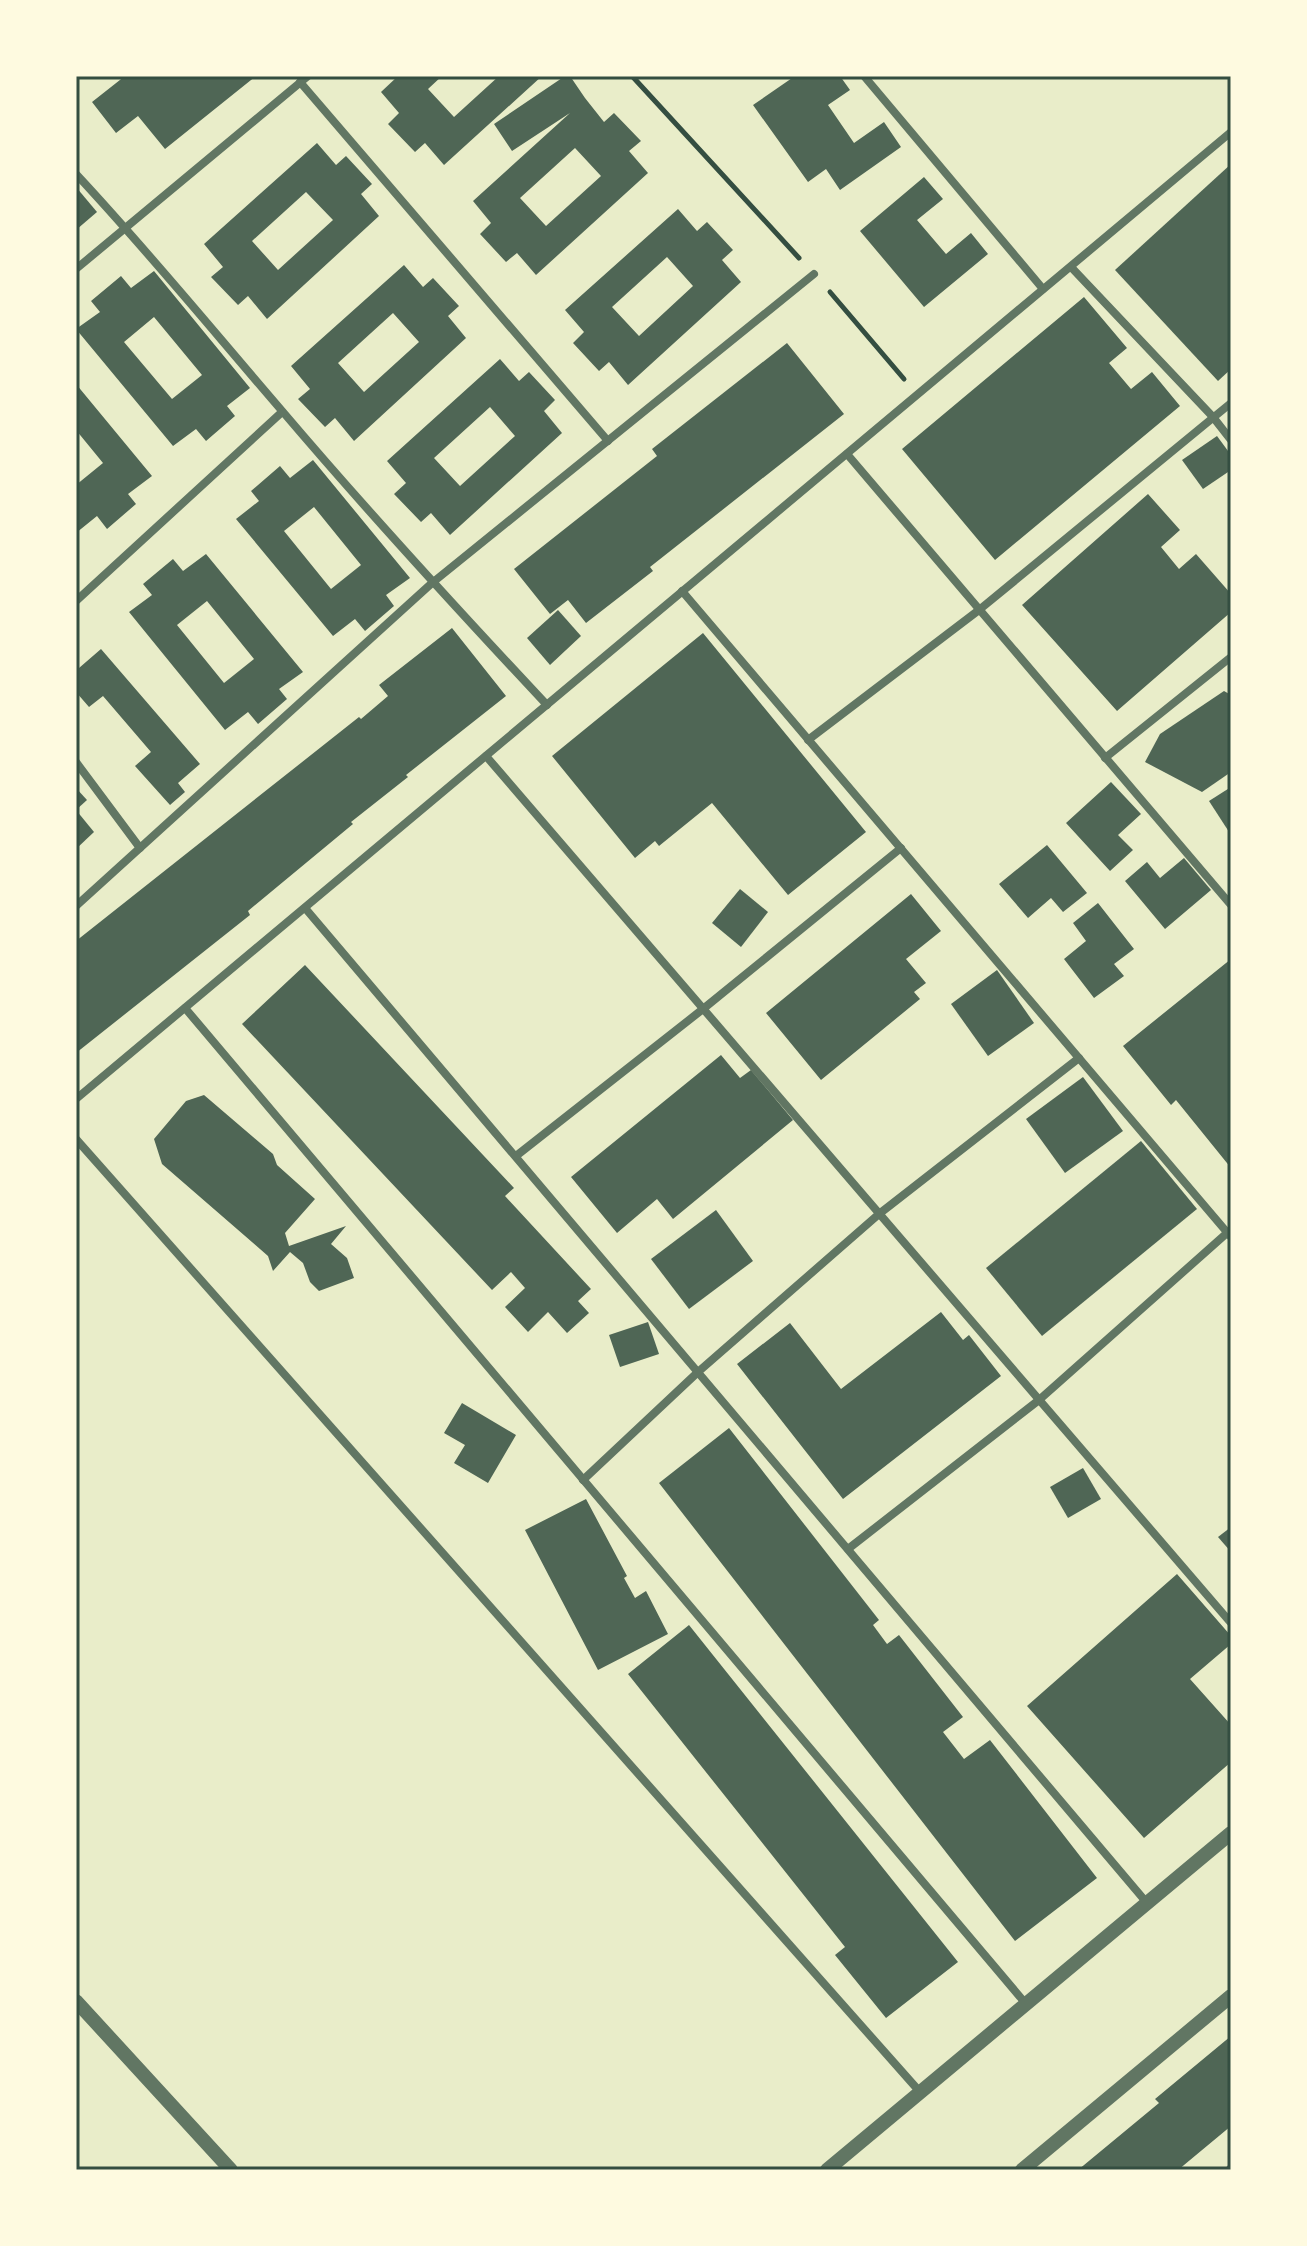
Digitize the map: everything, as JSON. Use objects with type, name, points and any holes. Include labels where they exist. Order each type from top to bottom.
[{"type":"street","points":[[864,76],[1043,289]]},
{"type":"street","points":[[76,269],[304,79],[608,441]]},
{"type":"street","points":[[76,1099],[1231,132]]},
{"type":"street","points":[[76,174],[125,226],[432,583],[547,705]]},
{"type":"street","points":[[1071,267],[1213,417],[1231,440]]},
{"type":"street","points":[[76,906],[432,583],[814,274]]},
{"type":"street","points":[[808,740],[979,610],[1231,403]]},
{"type":"street","points":[[76,601],[282,412]]},
{"type":"street","points":[[847,454],[1231,905]]},
{"type":"street","points":[[682,591],[1229,1235],[1039,1400],[848,1549]]},
{"type":"street","points":[[1105,758],[1231,657]]},
{"type":"street","points":[[486,756],[1231,1623]]},
{"type":"street","points":[[76,762],[140,848]]},
{"type":"street","points":[[516,1156],[901,848]]},
{"type":"street","points":[[305,908],[1147,1903]]},
{"type":"street","points":[[185,1008],[1026,2004]]},
{"type":"street","points":[[583,1480],[698,1372],[879,1214],[1079,1058]]},
{"type":"street","points":[[76,1139],[920,2092]]},
{"type":"street","points":[[827,2170],[1231,1833]]},
{"type":"street","points":[[1022,2170],[1231,1996]]},
{"type":"street","points":[[76,2001],[231,2170]]},
{"type":"path","points":[[632,76],[814,274],[918,394]]},
{"type":"building","points":[[125,76],[256,76],[165,149],[138,116],[116,133],[92,102]]},
{"type":"building","points":[[398,76],[442,76],[428,89],[454,117],[499,76],[542,76],[444,165],[425,143],[415,152],[388,124],[399,113],[381,92]]},
{"type":"building","points":[[565,76],[570,76],[604,122],[614,113],[641,141],[629,151],[648,173],[536,275],[517,253],[506,262],[480,234],[491,223],[473,201],[570,113],[512,151],[494,124]],"holes":[[[575,148],[601,176],[546,226],[520,198]]]},
{"type":"building","points":[[795,76],[840,76],[850,90],[828,105],[854,143],[884,122],[901,147],[840,190],[826,169],[808,182],[753,105]]},
{"type":"building","points":[[317,143],[336,165],[346,156],[372,184],[361,194],[379,216],[267,319],[248,296],[238,305],[211,277],[223,267],[204,244]],"holes":[[[306,192],[333,220],[278,270],[252,241]]]},
{"type":"building","points":[[1231,164],[1231,369],[1218,381],[1115,270]]},
{"type":"building","points":[[924,177],[943,199],[917,220],[946,254],[971,233],[988,254],[924,307],[860,231]]},
{"type":"building","points":[[76,187],[97,212],[76,230]]},
{"type":"building","points":[[678,209],[697,231],[707,222],[733,250],[722,260],[741,282],[628,385],[609,362],[599,371],[573,343],[584,332],[565,310]],"holes":[[[667,257],[693,286],[639,336],[612,307]]]},
{"type":"building","points":[[404,265],[423,287],[433,278],[459,306],[448,316],[466,338],[354,441],[335,418],[325,427],[298,399],[310,389],[291,366]],"holes":[[[393,313],[419,342],[364,392],[338,363]]]},
{"type":"building","points":[[154,271],[250,388],[227,406],[235,416],[206,441],[196,429],[173,446],[76,329],[100,312],[91,301],[121,276],[131,288]],"holes":[[[154,317],[202,375],[172,399],[124,342]]]},
{"type":"building","points":[[1084,297],[1127,348],[1109,363],[1131,389],[1152,372],[1180,406],[995,560],[902,449]]},
{"type":"building","points":[[787,343],[844,414],[650,567],[653,571],[586,623],[568,600],[550,614],[514,569],[657,456],[652,449]]},
{"type":"building","points":[[500,359],[519,381],[529,372],[555,400],[544,411],[562,433],[450,535],[431,513],[421,522],[394,494],[406,483],[387,461]],"holes":[[[490,407],[515,436],[460,486],[434,458]]]},
{"type":"building","points":[[76,384],[152,476],[128,494],[136,504],[107,529],[97,516],[76,533],[76,485],[103,463],[76,430]]},
{"type":"building","points":[[1217,436],[1231,455],[1231,470],[1203,489],[1182,460]]},
{"type":"building","points":[[313,460],[410,578],[386,595],[394,606],[365,631],[355,619],[333,636],[236,519],[259,501],[251,491],[280,466],[290,478]],"holes":[[[314,507],[361,565],[331,589],[284,531]]]},
{"type":"building","points":[[1148,494],[1180,530],[1161,547],[1179,569],[1196,554],[1231,594],[1231,612],[1117,711],[1022,605]]},
{"type":"building","points":[[206,554],[303,672],[279,689],[287,699],[258,724],[248,712],[225,730],[129,612],[152,595],[143,584],[173,559],[183,571]],"holes":[[[207,601],[254,659],[224,683],[177,625]]]},
{"type":"building","points":[[558,610],[581,636],[550,665],[527,638]]},
{"type":"building","points":[[452,628],[506,696],[351,822],[353,824],[248,911],[250,915],[76,1053],[76,941],[359,717],[361,719],[388,696],[379,685]]},
{"type":"building","points":[[703,633],[866,832],[788,895],[712,803],[659,846],[655,841],[635,858],[552,756]]},
{"type":"building","points":[[101,649],[200,764],[178,783],[185,792],[170,805],[135,766],[151,752],[103,696],[89,707],[76,692],[76,665],[79,668]]},
{"type":"building","points":[[1224,691],[1231,695],[1231,772],[1202,792],[1145,762],[1160,734]]},
{"type":"building","points":[[1111,782],[1141,814],[1118,835],[1133,850],[1110,871],[1066,823]]},
{"type":"building","points":[[1231,787],[1231,835],[1209,801]]},
{"type":"building","points":[[76,788],[87,800],[76,810]]},
{"type":"building","points":[[76,810],[94,832],[76,849]]},
{"type":"building","points":[[1047,845],[1087,893],[1063,912],[1051,898],[1028,918],[999,884]]},
{"type":"building","points":[[1184,858],[1211,890],[1165,929],[1125,881],[1147,862],[1160,878]]},
{"type":"building","points":[[740,889],[768,912],[741,947],[712,923]]},
{"type":"building","points":[[911,894],[941,931],[906,959],[926,983],[914,992],[920,999],[821,1080],[766,1013]]},
{"type":"building","points":[[1098,903],[1134,949],[1114,964],[1124,976],[1094,998],[1064,959],[1086,941],[1073,923]]},
{"type":"building","points":[[1231,959],[1231,1168],[1176,1100],[1171,1105],[1123,1046]]},
{"type":"building","points":[[305,965],[514,1188],[505,1196],[591,1289],[578,1301],[589,1313],[567,1333],[548,1312],[528,1332],[505,1307],[525,1288],[511,1272],[492,1290],[242,1024]]},
{"type":"building","points":[[997,970],[1034,1023],[988,1056],[951,1004]]},
{"type":"building","points":[[721,1055],[740,1078],[751,1070],[793,1120],[673,1219],[657,1199],[617,1233],[571,1177]]},
{"type":"building","points":[[1083,1077],[1123,1131],[1065,1173],[1026,1119]]},
{"type":"building","points":[[204,1095],[273,1154],[277,1165],[315,1199],[285,1233],[289,1246],[346,1226],[331,1244],[347,1258],[354,1278],[319,1291],[310,1282],[303,1263],[290,1252],[273,1271],[268,1256],[162,1164],[154,1139],[186,1101]]},
{"type":"building","points":[[1141,1141],[1197,1209],[1042,1336],[986,1268]]},
{"type":"building","points":[[716,1210],[753,1261],[689,1309],[651,1259]]},
{"type":"building","points":[[941,1312],[963,1340],[969,1335],[1001,1376],[843,1499],[737,1364],[790,1323],[841,1389]]},
{"type":"building","points":[[648,1322],[659,1354],[620,1367],[609,1335]]},
{"type":"building","points":[[462,1403],[516,1435],[488,1483],[454,1463],[465,1445],[444,1433]]},
{"type":"building","points":[[729,1428],[879,1620],[873,1625],[887,1644],[899,1635],[963,1717],[943,1732],[964,1759],[990,1740],[1097,1878],[1015,1941],[659,1483]]},
{"type":"building","points":[[1083,1468],[1101,1499],[1068,1518],[1050,1487]]},
{"type":"building","points":[[586,1499],[627,1576],[624,1578],[635,1598],[646,1591],[668,1634],[598,1670],[525,1530]]},
{"type":"building","points":[[1231,1527],[1231,1552],[1218,1537]]},
{"type":"building","points":[[1177,1574],[1231,1636],[1231,1644],[1190,1679],[1231,1725],[1231,1762],[1144,1838],[1027,1706]]},
{"type":"building","points":[[689,1625],[958,1962],[886,2018],[835,1955],[845,1947],[628,1674]]},
{"type":"building","points":[[1231,2036],[1231,2126],[1178,2170],[1078,2170],[1159,2103],[1155,2099]]}]
